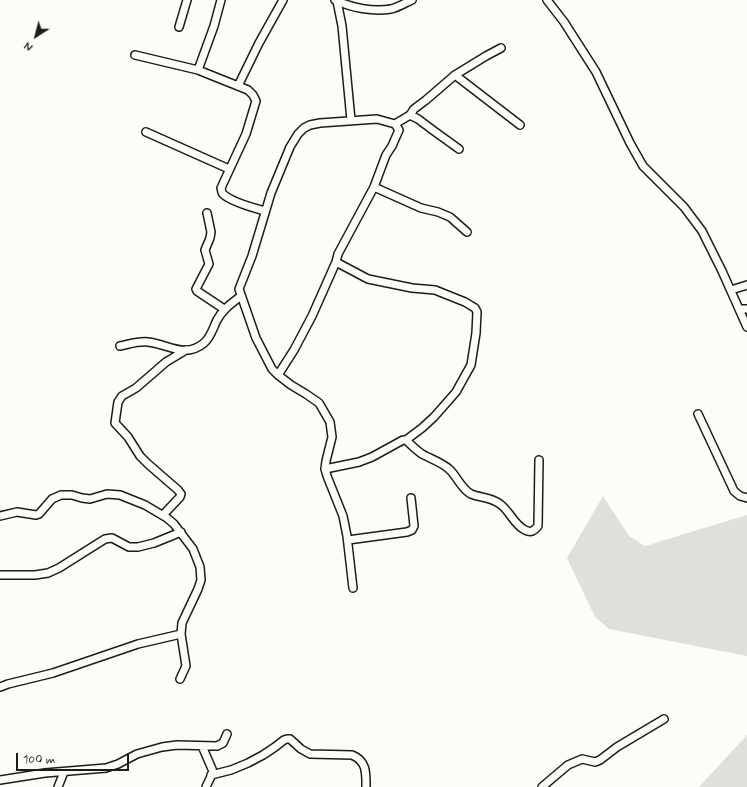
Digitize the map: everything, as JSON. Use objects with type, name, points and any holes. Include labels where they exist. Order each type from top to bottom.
[{"type":"street","points":[[179,27],[187,0]]},
{"type":"street","points":[[198,70],[214,26],[221,0]]},
{"type":"street","points":[[238,86],[283,0]]},
{"type":"street","points":[[351,120],[342,26],[336,1],[366,9],[383,10],[393,8],[402,2],[412,0]]},
{"type":"street","points":[[547,0],[564,22],[596,72],[630,143],[644,166],[684,207],[702,231],[731,290],[747,328]]},
{"type":"street","points":[[395,124],[410,115],[414,109],[455,75],[501,48]]},
{"type":"street","points":[[135,55],[198,70],[248,90],[253,95],[256,101],[246,134],[221,188],[223,194],[234,200],[247,206],[266,211]]},
{"type":"street","points":[[455,75],[520,125]]},
{"type":"street","points":[[410,115],[418,119],[459,149]]},
{"type":"street","points":[[278,375],[298,344],[312,316],[336,262],[338,254],[374,187],[386,155],[399,130],[395,124],[377,119],[320,123],[310,125],[298,134],[290,147],[271,193],[252,256],[239,289],[256,338],[272,369],[278,375],[290,385],[319,403],[330,422],[332,436],[325,469],[326,476],[343,516],[348,540],[353,588]]},
{"type":"street","points":[[146,132],[229,169]]},
{"type":"street","points":[[374,187],[421,208],[438,212],[450,217],[467,232]]},
{"type":"street","points":[[207,213],[211,232],[210,238],[204,250],[209,264],[196,289],[197,292],[224,309]]},
{"type":"street","points":[[325,469],[365,460],[402,440],[406,440],[422,428],[456,392],[471,365],[476,333],[477,312],[475,308],[465,302],[435,290],[412,288],[368,279],[336,262]]},
{"type":"street","points":[[731,290],[747,285]]},
{"type":"street","points":[[120,346],[138,341],[159,344],[175,350],[195,349],[209,338],[224,309],[241,296]]},
{"type":"street","points":[[739,309],[747,310]]},
{"type":"street","points":[[163,515],[181,494],[140,456],[128,437],[115,423],[118,402],[122,396],[136,388],[166,362],[186,350]]},
{"type":"street","points":[[698,414],[734,490],[740,496],[747,498]]},
{"type":"street","points":[[406,440],[415,450],[448,467],[465,489],[471,494],[498,502],[504,507],[520,527],[531,532],[538,526],[539,460]]},
{"type":"street","points":[[0,516],[17,512],[36,515],[39,514],[52,499],[61,496],[72,495],[90,499],[108,494],[120,495],[150,507],[174,524],[193,549],[197,557],[200,567],[201,580],[182,623],[181,634],[186,666],[180,679]]},
{"type":"street","points":[[348,540],[407,532],[412,530],[414,526],[410,498]]},
{"type":"street","points":[[0,575],[34,575],[48,573],[59,568],[105,539],[112,538],[128,547],[138,548],[181,532]]},
{"type":"street","points":[[0,688],[8,684],[53,673],[138,644],[181,634]]},
{"type":"street","points":[[542,787],[568,765],[582,759],[595,762],[600,760],[617,747],[664,719]]},
{"type":"street","points":[[0,780],[44,773],[106,768],[118,764],[137,754],[162,747],[177,745],[217,746],[223,743],[227,734]]},
{"type":"street","points":[[212,775],[231,770],[248,763],[263,755],[284,740],[290,739],[301,749],[310,754],[352,755],[357,757],[365,766],[366,787]]},
{"type":"street","points":[[202,746],[213,772],[206,787]]},
{"type":"street","points":[[58,787],[64,772]]},
{"type":"shaded area","points":[[603,496],[629,536],[645,546],[747,515],[747,656],[609,629],[595,617],[567,558]]},
{"type":"shaded area","points":[[747,735],[747,787],[699,787]]}]
